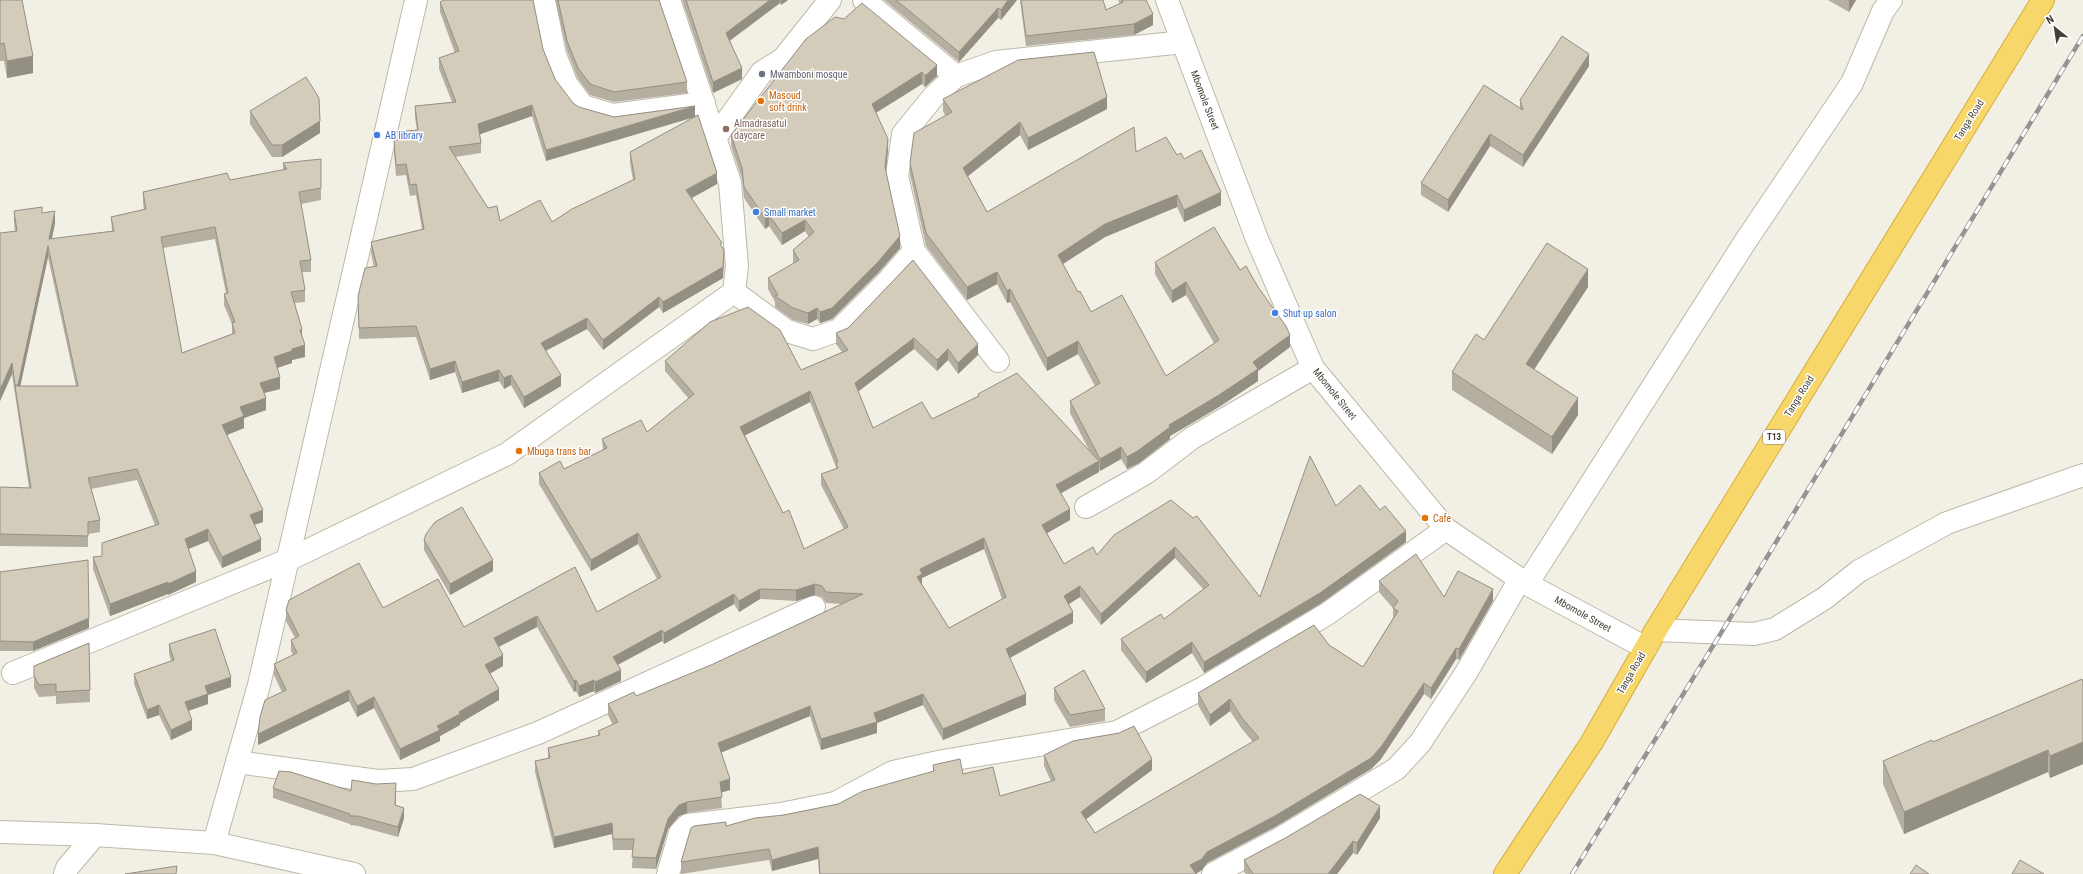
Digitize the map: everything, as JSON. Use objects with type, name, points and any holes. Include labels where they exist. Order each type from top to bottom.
[{"type":"highway","name":"Tanga Road","points":[[1505,874],[1592,742],[1651,639],[2043,0]]},
{"type":"street","points":[[214,843],[259,685],[416,0]]},
{"type":"street","points":[[544,0],[555,55],[567,85],[583,106],[613,115],[704,104]]},
{"type":"street","points":[[13,673],[288,560],[507,454],[734,292],[737,266],[730,184],[669,0]]},
{"type":"street","points":[[715,138],[762,72],[783,60],[830,0]]},
{"type":"street","points":[[864,0],[956,76]]},
{"type":"street","name":"Mbomole Street","points":[[1167,0],[1257,240],[1313,368],[1446,529],[1524,581],[1651,639]]},
{"type":"street","points":[[1213,874],[1281,838],[1396,769],[1420,743],[1745,242],[1852,83],[1883,11],[1891,0]]},
{"type":"street","points":[[998,361],[914,251],[897,176],[903,134],[934,96],[956,76],[996,62],[1183,42]]},
{"type":"street","points":[[734,292],[787,331],[813,339],[840,330],[887,282],[914,251]]},
{"type":"street","points":[[1086,508],[1146,473],[1192,438],[1313,368]]},
{"type":"street","points":[[1651,639],[1754,634],[1775,629],[1826,598],[1859,571],[1947,523],[2083,475]]},
{"type":"street","points":[[668,874],[680,833],[688,825],[781,814],[835,803],[893,772],[951,760],[1117,732],[1203,688],[1327,614],[1446,529]]},
{"type":"street","points":[[237,762],[378,781],[413,779],[538,733],[814,607]]},
{"type":"street","points":[[0,832],[95,835],[214,843],[354,874]]},
{"type":"street","points":[[65,874],[67,868],[95,835]]},
{"type":"building","points":[[0,0],[22,0],[33,56],[7,61],[4,43],[0,44]]},
{"type":"building","points":[[444,0],[533,0],[543,49],[555,79],[573,103],[579,107],[614,117],[695,106],[546,150],[532,105],[478,124],[481,143],[449,147],[488,208],[497,206],[500,221],[540,200],[552,222],[572,209],[635,179],[630,152],[698,115],[717,173],[686,190],[722,243],[720,244],[724,250],[723,267],[663,302],[659,297],[603,340],[587,318],[541,343],[561,375],[524,397],[511,375],[504,378],[499,370],[462,382],[455,361],[430,369],[416,326],[359,328],[358,296],[365,268],[377,266],[371,242],[424,229],[416,184],[410,185],[406,164],[396,165],[394,141],[396,132],[418,130],[415,106],[456,102],[439,58],[459,51],[440,2]]},
{"type":"building","points":[[558,0],[659,0],[687,82],[614,92],[590,84],[578,68],[567,41]]},
{"type":"building","points":[[686,0],[770,0],[726,33],[742,68],[713,82]]},
{"type":"building","points":[[896,0],[1008,0],[1001,10],[998,8],[959,52]]},
{"type":"building","points":[[1021,0],[1103,0],[1106,10],[1123,2],[1122,0],[1146,0],[1153,14],[1134,24],[1026,36]]},
{"type":"building","points":[[862,3],[937,65],[925,76],[922,72],[872,104],[888,139],[885,167],[900,236],[878,262],[832,308],[820,312],[817,308],[808,313],[793,308],[775,296],[778,295],[768,278],[799,260],[793,250],[814,232],[805,220],[782,233],[769,215],[765,218],[744,187],[742,168],[731,135],[806,39],[835,17],[844,19]]},
{"type":"building","points":[[1562,36],[1589,54],[1523,155],[1490,134],[1448,200],[1421,183],[1484,85],[1523,110],[1520,100]]},
{"type":"building","points":[[1094,52],[1107,97],[1028,138],[1020,122],[963,168],[987,212],[1134,127],[1136,152],[1166,137],[1177,155],[1181,153],[1184,159],[1201,150],[1221,192],[1184,210],[1177,195],[1105,224],[1058,255],[1078,292],[1080,291],[1091,312],[1122,295],[1166,376],[1219,340],[1186,282],[1172,291],[1155,262],[1214,227],[1240,270],[1246,266],[1258,287],[1286,326],[1290,335],[1253,362],[1258,369],[1219,395],[1169,425],[1170,427],[1139,450],[1127,457],[1121,447],[1100,459],[1070,401],[1100,383],[1078,341],[1047,358],[1010,289],[1007,291],[997,272],[967,287],[926,233],[910,163],[914,133],[952,112],[943,99],[1018,60]]},
{"type":"building","points":[[306,77],[319,98],[320,121],[282,145],[272,145],[250,111]]},
{"type":"building","points":[[321,159],[321,188],[299,192],[311,260],[300,261],[305,290],[291,292],[305,345],[274,357],[280,377],[260,383],[266,398],[240,407],[244,416],[222,425],[263,510],[250,515],[261,539],[222,557],[208,529],[185,539],[196,571],[168,584],[168,582],[110,604],[93,557],[102,556],[102,543],[159,524],[137,469],[88,478],[100,520],[88,522],[88,536],[0,534],[0,487],[31,488],[15,386],[78,386],[48,246],[18,385],[15,385],[12,363],[0,390],[0,233],[17,231],[14,211],[42,207],[42,213],[55,211],[49,239],[114,231],[111,217],[146,209],[143,192],[227,173],[230,180],[287,169],[283,163]],"holes":[[[215,227],[228,293],[224,294],[235,322],[232,323],[235,333],[182,353],[161,237]]]},
{"type":"building","points":[[1547,243],[1588,269],[1526,364],[1578,398],[1552,437],[1452,372],[1476,334],[1484,340]]},
{"type":"building","points":[[913,260],[978,344],[958,363],[948,349],[937,360],[914,338],[855,383],[873,428],[922,402],[932,419],[979,396],[978,394],[1017,373],[1099,461],[1056,485],[1070,509],[1042,525],[1064,564],[1093,547],[1097,555],[1114,535],[1171,500],[1193,518],[1197,516],[1260,597],[1310,456],[1336,506],[1360,485],[1380,510],[1385,506],[1406,531],[1320,593],[1204,662],[1192,642],[1146,672],[1121,639],[1161,614],[1164,619],[1209,585],[1175,547],[1101,614],[1080,586],[1064,596],[1073,612],[1006,649],[1026,694],[943,729],[923,694],[874,713],[877,722],[821,739],[810,706],[718,743],[730,779],[720,782],[722,797],[687,802],[679,805],[668,819],[656,858],[632,857],[634,839],[613,839],[612,823],[554,837],[535,761],[550,758],[548,748],[600,735],[598,731],[618,722],[608,704],[634,692],[636,696],[711,665],[863,594],[826,592],[822,586],[815,584],[796,590],[760,589],[739,601],[734,594],[664,633],[662,630],[613,657],[621,670],[595,682],[594,680],[579,686],[576,680],[574,681],[537,616],[494,638],[503,655],[485,665],[499,689],[459,712],[460,714],[437,726],[440,730],[400,749],[374,697],[357,706],[349,690],[258,734],[260,717],[265,700],[286,690],[274,664],[297,653],[291,640],[299,636],[286,610],[289,600],[359,563],[383,608],[438,579],[464,627],[575,567],[597,612],[661,577],[638,533],[591,560],[539,473],[560,461],[564,469],[607,448],[602,439],[641,420],[647,432],[694,394],[665,361],[710,322],[748,307],[780,330],[801,370],[848,350],[836,333],[848,328]],"holes":[[[810,391],[838,462],[836,463],[838,468],[821,474],[848,527],[804,549],[789,510],[783,513],[740,427]],[[984,538],[1006,597],[949,628],[917,577],[922,574],[920,569]]]},
{"type":"building","points":[[462,507],[493,560],[450,584],[424,540],[426,534],[435,522]]},
{"type":"building","points":[[1416,554],[1444,597],[1458,571],[1493,589],[1459,649],[1456,648],[1431,688],[1424,683],[1381,747],[1371,758],[1275,816],[1207,852],[1202,859],[1190,865],[1196,874],[820,874],[818,847],[772,860],[769,849],[681,862],[691,828],[694,826],[726,822],[726,826],[755,818],[784,815],[838,804],[863,791],[934,771],[933,765],[960,759],[963,774],[993,767],[1000,796],[1055,780],[1044,755],[1073,741],[1119,733],[1134,726],[1152,759],[1081,812],[1095,833],[1259,738],[1242,718],[1230,699],[1210,715],[1198,693],[1314,625],[1329,645],[1363,667],[1398,611],[1393,608],[1398,601],[1379,581]]},
{"type":"building","points":[[88,560],[89,618],[33,642],[0,641],[0,572]]},
{"type":"building","points":[[215,629],[231,677],[205,686],[208,694],[185,702],[192,720],[171,730],[159,705],[147,710],[134,674],[174,660],[169,644]]},
{"type":"building","points":[[89,643],[90,690],[56,692],[56,684],[39,685],[34,676],[34,666]]},
{"type":"building","points":[[1084,670],[1105,709],[1070,715],[1054,688]]},
{"type":"building","points":[[2082,679],[2083,742],[2050,756],[2048,750],[1904,812],[1883,761],[1932,740],[1933,742]]},
{"type":"building","points":[[279,771],[291,772],[351,791],[352,780],[376,784],[396,783],[395,805],[404,808],[398,827],[358,816],[350,816],[350,814],[273,788]]},
{"type":"building","points":[[1360,794],[1380,806],[1357,843],[1353,841],[1328,874],[1253,874],[1244,860],[1287,837]]},
{"type":"building","points":[[2020,860],[2044,874],[2012,874]]},
{"type":"building","points":[[1916,865],[1929,874],[1910,874]]},
{"type":"building","points":[[177,866],[176,874],[125,874]]},
{"type":"railway","points":[[1572,874],[1721,633],[2083,36]]},
{"type":"place","name":"Mwamboni mosque","points":[[762,74]]},
{"type":"place","name":"Masoud soft drink","points":[[761,101]]},
{"type":"place","name":"Almadrasatul daycare","points":[[726,129]]},
{"type":"place","name":"AB library","points":[[377,135]]},
{"type":"place","name":"Small market","points":[[756,212]]},
{"type":"place","name":"Shut up salon","points":[[1275,313]]},
{"type":"place","name":"Mbuga trans bar","points":[[519,451]]},
{"type":"place","name":"Cafe","points":[[1425,518]]}]
